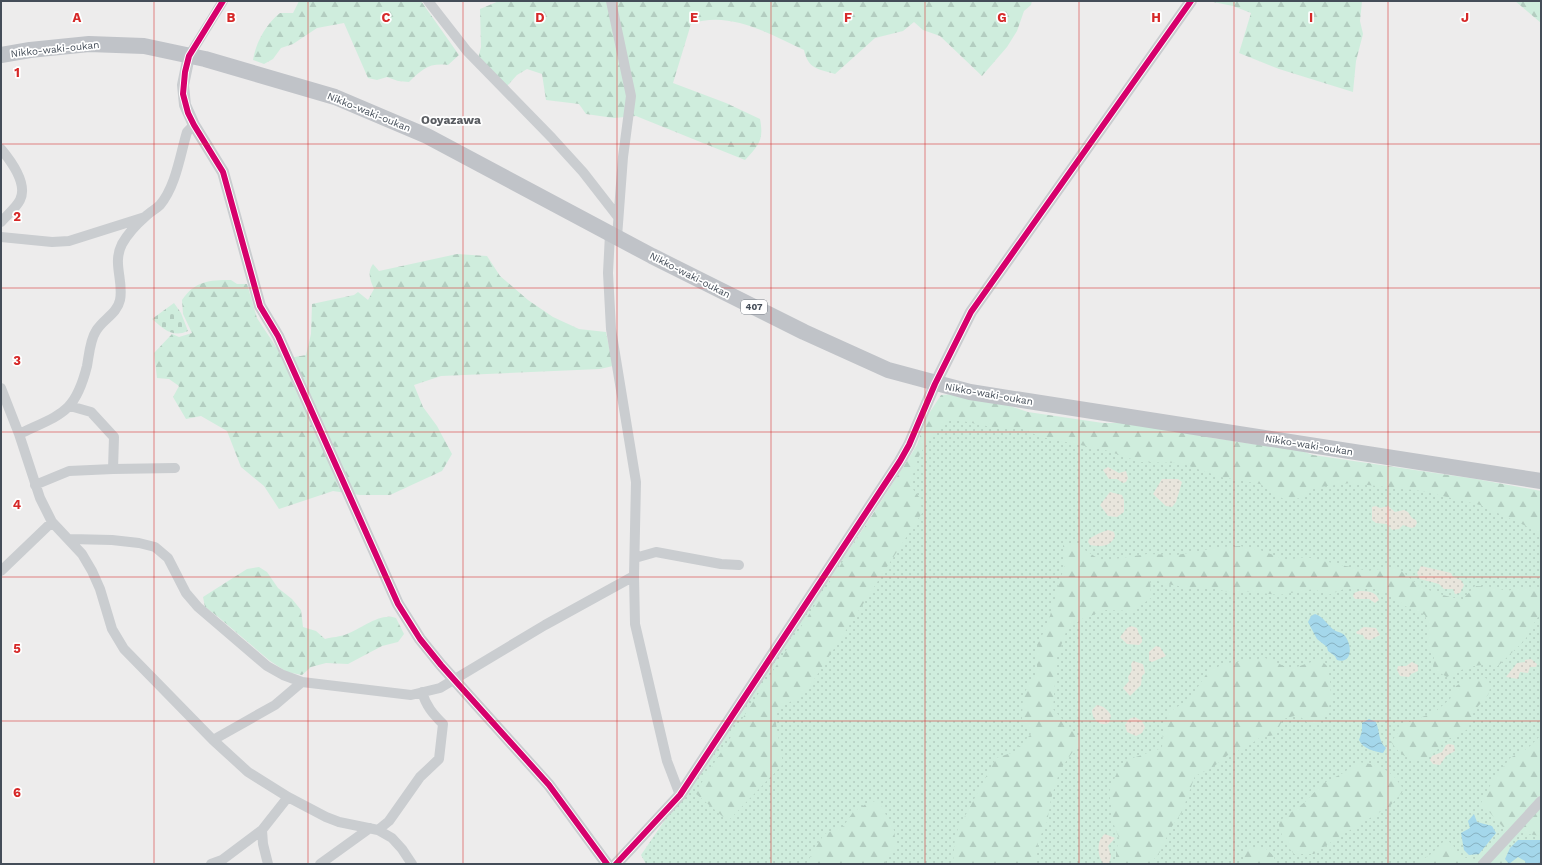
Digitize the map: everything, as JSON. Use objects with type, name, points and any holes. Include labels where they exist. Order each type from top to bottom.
[{"type":"highway","name":"Nikko-waki-oukan","points":[[1,55],[60,47],[113,44],[144,46],[189,56],[335,97],[427,136],[720,290],[861,358],[888,370],[935,384],[997,397],[1541,481]]},
{"type":"street","points":[[223,1],[189,56],[185,72],[183,94],[188,113],[194,125],[223,172],[260,306],[278,336],[398,604],[420,639],[453,680],[549,785],[607,864]]},
{"type":"street","points":[[428,1],[467,51],[583,172],[618,217]]},
{"type":"street","points":[[611,1],[631,96],[623,157],[618,217],[608,272],[611,329],[636,482],[634,576],[635,624],[666,754],[680,795]]},
{"type":"street","points":[[616,864],[680,795],[900,461],[909,445],[935,384],[971,312],[1190,1]]},
{"type":"street","points":[[19,434],[58,416],[70,406],[81,388],[96,331],[115,311],[120,301],[121,290],[117,270],[118,253],[123,242],[145,217],[159,206],[168,193],[187,132],[194,125]]},
{"type":"street","points":[[1,149],[11,161],[22,190],[20,200],[1,222]]},
{"type":"street","points":[[1,237],[52,242],[70,241],[145,217]]},
{"type":"street","points":[[1,388],[19,434],[40,498],[52,522],[70,539],[82,554],[92,571],[100,589],[112,629],[124,649],[213,740],[248,772],[288,797],[339,822],[374,829],[392,838],[402,849],[412,864]]},
{"type":"street","points":[[70,406],[91,412],[114,437],[113,470]]},
{"type":"street","points":[[35,484],[69,471],[175,468]]},
{"type":"street","points":[[1,571],[52,522]]},
{"type":"street","points":[[70,539],[112,540],[139,543],[155,547],[168,558],[186,593],[198,607],[267,666],[283,675],[302,682],[411,695],[440,688],[545,625],[634,576]]},
{"type":"street","points":[[635,558],[656,552],[721,564],[739,565]]},
{"type":"street","points":[[213,740],[275,705],[302,682]]},
{"type":"street","points":[[320,864],[389,821],[420,777],[439,759],[443,724],[425,703],[422,692]]},
{"type":"street","points":[[211,864],[222,860],[262,830],[288,797]]},
{"type":"street","points":[[1538,804],[1541,816]]},
{"type":"street","points":[[1483,864],[1538,804]]},
{"type":"street","points":[[262,830],[263,844],[268,864]]},
{"type":"green space","points":[[299,1],[421,1],[459,55],[448,65],[435,65],[426,68],[409,82],[398,81],[387,77],[377,80],[368,78],[344,23],[317,28],[293,44],[281,48],[273,59],[264,64],[253,60],[259,40],[270,22],[280,13],[293,13]]},
{"type":"green space","points":[[499,1],[1032,1],[1031,5],[1024,11],[1017,31],[1007,47],[982,76],[940,36],[923,30],[914,22],[903,31],[875,38],[835,74],[811,65],[804,50],[749,26],[720,20],[705,20],[691,24],[673,83],[726,103],[760,119],[761,137],[757,146],[745,160],[636,116],[614,118],[586,114],[579,104],[546,100],[542,74],[527,69],[517,75],[507,86],[478,59],[481,47],[480,9]]},
{"type":"green space","points":[[1208,1],[1362,1],[1360,21],[1363,34],[1356,61],[1353,92],[1279,69],[1239,53],[1251,13],[1233,6]]},
{"type":"green space","points":[[1515,1],[1541,1],[1541,23]]},
{"type":"green space","points":[[457,254],[487,256],[500,276],[528,300],[553,317],[579,329],[606,332],[613,366],[600,369],[441,376],[414,385],[423,407],[437,426],[452,454],[442,471],[390,495],[360,495],[333,491],[279,509],[264,486],[241,467],[227,431],[201,416],[186,419],[173,397],[179,386],[169,379],[157,378],[154,353],[172,334],[179,337],[192,333],[183,314],[182,300],[197,285],[216,280],[231,280],[237,284],[247,284],[257,318],[284,359],[306,355],[311,334],[312,304],[354,295],[358,292],[368,300],[374,289],[370,279],[370,270],[373,264],[379,271]]},
{"type":"green space","points":[[174,303],[181,313],[188,331],[173,333],[164,329],[152,319]]},
{"type":"green space","points":[[956,394],[995,401],[1028,412],[1103,423],[1126,423],[1191,432],[1213,438],[1294,448],[1313,455],[1476,479],[1541,491],[1541,533],[1480,505],[1422,491],[1350,483],[1313,488],[1302,498],[1285,500],[1260,484],[1221,477],[1180,463],[1140,462],[1105,450],[1041,437],[1020,428],[996,428],[948,418],[922,450],[915,467],[912,488],[920,498],[922,513],[806,692],[774,712],[783,764],[728,821],[695,793],[917,445],[926,418],[941,395]]},
{"type":"green space","points":[[946,407],[1541,507],[1541,864],[646,864],[641,855]]},
{"type":"green space","points":[[1063,545],[1077,545],[1102,561],[1147,554],[1177,555],[1221,547],[1240,546],[1263,551],[1286,560],[1306,557],[1368,571],[1391,567],[1401,571],[1421,587],[1439,594],[1462,600],[1475,586],[1493,587],[1507,591],[1522,587],[1541,587],[1541,615],[1537,618],[1525,640],[1498,666],[1483,665],[1471,667],[1447,677],[1433,669],[1434,656],[1427,648],[1429,630],[1425,615],[1405,606],[1392,595],[1371,587],[1347,588],[1328,595],[1314,589],[1279,595],[1253,592],[1228,592],[1212,588],[1191,588],[1166,584],[1150,578],[1151,598],[1133,611],[1106,610],[1082,619],[1067,629],[1057,657],[1053,709],[1081,740],[1060,770],[1051,799],[1047,822],[1038,841],[1036,864],[953,864],[955,835],[996,758],[1014,752],[1031,734],[1022,719],[1023,695],[1037,672],[1037,645],[1047,626],[1064,567]]},
{"type":"green space","points":[[259,567],[267,572],[278,588],[292,599],[301,610],[303,627],[316,631],[325,639],[344,635],[384,617],[396,618],[404,634],[398,642],[382,646],[348,664],[326,663],[311,667],[302,675],[287,672],[270,661],[205,607],[203,597],[247,569]]},
{"type":"green space","points":[[1265,658],[1291,669],[1320,659],[1327,666],[1330,679],[1331,699],[1328,711],[1319,723],[1308,723],[1298,715],[1283,719],[1275,735],[1261,737],[1245,748],[1228,755],[1212,768],[1195,776],[1182,812],[1171,828],[1160,852],[1150,864],[1116,864],[1116,853],[1119,838],[1114,825],[1109,792],[1118,770],[1127,760],[1162,748],[1163,732],[1169,712],[1190,699],[1209,670],[1227,663]]},
{"type":"green space","points":[[1486,678],[1491,685],[1488,695],[1474,711],[1468,729],[1444,742],[1429,757],[1422,759],[1411,759],[1400,753],[1395,748],[1391,742],[1404,724],[1435,712],[1450,699],[1456,686],[1468,679],[1479,680]]},
{"type":"green space","points":[[1541,735],[1541,836],[1528,834],[1520,828],[1503,827],[1481,803],[1492,782],[1510,758],[1528,748]]},
{"type":"green space","points":[[1358,762],[1380,767],[1390,773],[1404,790],[1390,806],[1337,838],[1314,854],[1294,854],[1284,842],[1278,822],[1305,802],[1322,784],[1343,773]]},
{"type":"green space","points":[[878,800],[894,830],[896,845],[884,864],[806,864],[824,834],[843,827],[853,812],[866,804]]},
{"type":"green space","points":[[1501,837],[1508,843],[1511,857],[1522,862],[1522,864],[1416,864],[1431,854],[1446,839],[1455,847],[1459,857],[1476,859]]},
{"type":"green space","points":[[1245,848],[1265,848],[1274,856],[1275,864],[1242,864]]},
{"type":"sand","points":[[1108,467],[1119,473],[1126,471],[1128,478],[1126,482],[1123,483],[1117,479],[1109,479],[1103,470]]},
{"type":"sand","points":[[1162,479],[1178,479],[1182,482],[1176,502],[1172,507],[1166,506],[1153,494]]},
{"type":"sand","points":[[1110,492],[1122,495],[1124,500],[1124,512],[1117,517],[1108,516],[1100,505]]},
{"type":"sand","points":[[1376,506],[1380,508],[1388,506],[1395,512],[1404,510],[1416,520],[1417,523],[1415,527],[1411,528],[1403,525],[1399,529],[1392,530],[1387,524],[1376,523],[1372,520],[1372,507]]},
{"type":"sand","points":[[1108,530],[1114,532],[1115,536],[1111,542],[1101,546],[1090,545],[1088,542],[1089,539]]},
{"type":"sand","points":[[1421,566],[1451,573],[1453,577],[1461,580],[1464,585],[1460,593],[1455,594],[1453,589],[1444,589],[1439,584],[1420,579],[1417,573]]},
{"type":"sand","points":[[1359,591],[1368,591],[1373,593],[1379,600],[1375,603],[1369,599],[1355,599],[1353,596],[1354,593]]},
{"type":"sand","points":[[1131,626],[1137,628],[1142,637],[1142,642],[1139,645],[1127,644],[1120,637],[1127,628]]},
{"type":"sand","points":[[1364,627],[1376,628],[1380,635],[1370,640],[1365,639],[1363,635],[1357,634],[1356,632]]},
{"type":"sand","points":[[1156,646],[1160,647],[1166,656],[1152,662],[1149,661],[1149,652]]},
{"type":"sand","points":[[1531,659],[1537,664],[1536,667],[1530,667],[1528,673],[1520,672],[1518,679],[1506,677],[1517,663],[1525,662],[1525,660]]},
{"type":"sand","points":[[1133,661],[1143,664],[1145,673],[1142,676],[1141,685],[1130,696],[1123,688],[1129,681],[1128,677],[1132,670],[1131,664]]},
{"type":"sand","points":[[1412,662],[1418,665],[1418,671],[1411,674],[1409,677],[1400,676],[1397,670],[1398,666],[1406,666]]},
{"type":"sand","points":[[1097,705],[1104,707],[1109,712],[1111,716],[1109,723],[1099,723],[1093,716],[1092,710]]},
{"type":"sand","points":[[1135,717],[1142,721],[1145,727],[1142,733],[1136,736],[1127,732],[1125,725],[1129,719]]},
{"type":"sand","points":[[1446,745],[1454,745],[1455,751],[1446,756],[1440,765],[1433,764],[1430,760],[1432,756],[1442,752]]},
{"type":"sand","points":[[1105,834],[1115,838],[1108,846],[1111,856],[1109,864],[1104,864],[1098,849],[1100,840]]},
{"type":"water","points":[[1315,614],[1321,617],[1334,630],[1346,637],[1350,647],[1350,652],[1349,656],[1343,661],[1337,660],[1335,656],[1328,651],[1327,647],[1317,639],[1308,622],[1311,616]]},
{"type":"water","points":[[1369,719],[1376,722],[1380,739],[1386,748],[1383,753],[1366,748],[1359,740],[1362,731],[1362,723]]},
{"type":"water","points":[[1474,814],[1477,822],[1492,826],[1496,833],[1479,854],[1469,855],[1464,850],[1461,833],[1470,828],[1468,821]]},
{"type":"water","points":[[1518,840],[1541,840],[1541,864],[1526,864],[1525,861],[1518,857],[1509,864],[1505,859],[1510,848]]},
{"type":"cycle path","points":[[223,1],[189,56],[185,72],[183,94],[188,113],[194,125],[223,172],[260,306],[278,336],[398,604],[420,639],[441,665],[549,785],[607,864]]},
{"type":"cycle path","points":[[616,864],[680,795],[900,461],[909,445],[935,384],[971,312],[1191,1]]},
{"type":"district","name":"Ooyazawa","points":[[451,120]]}]
